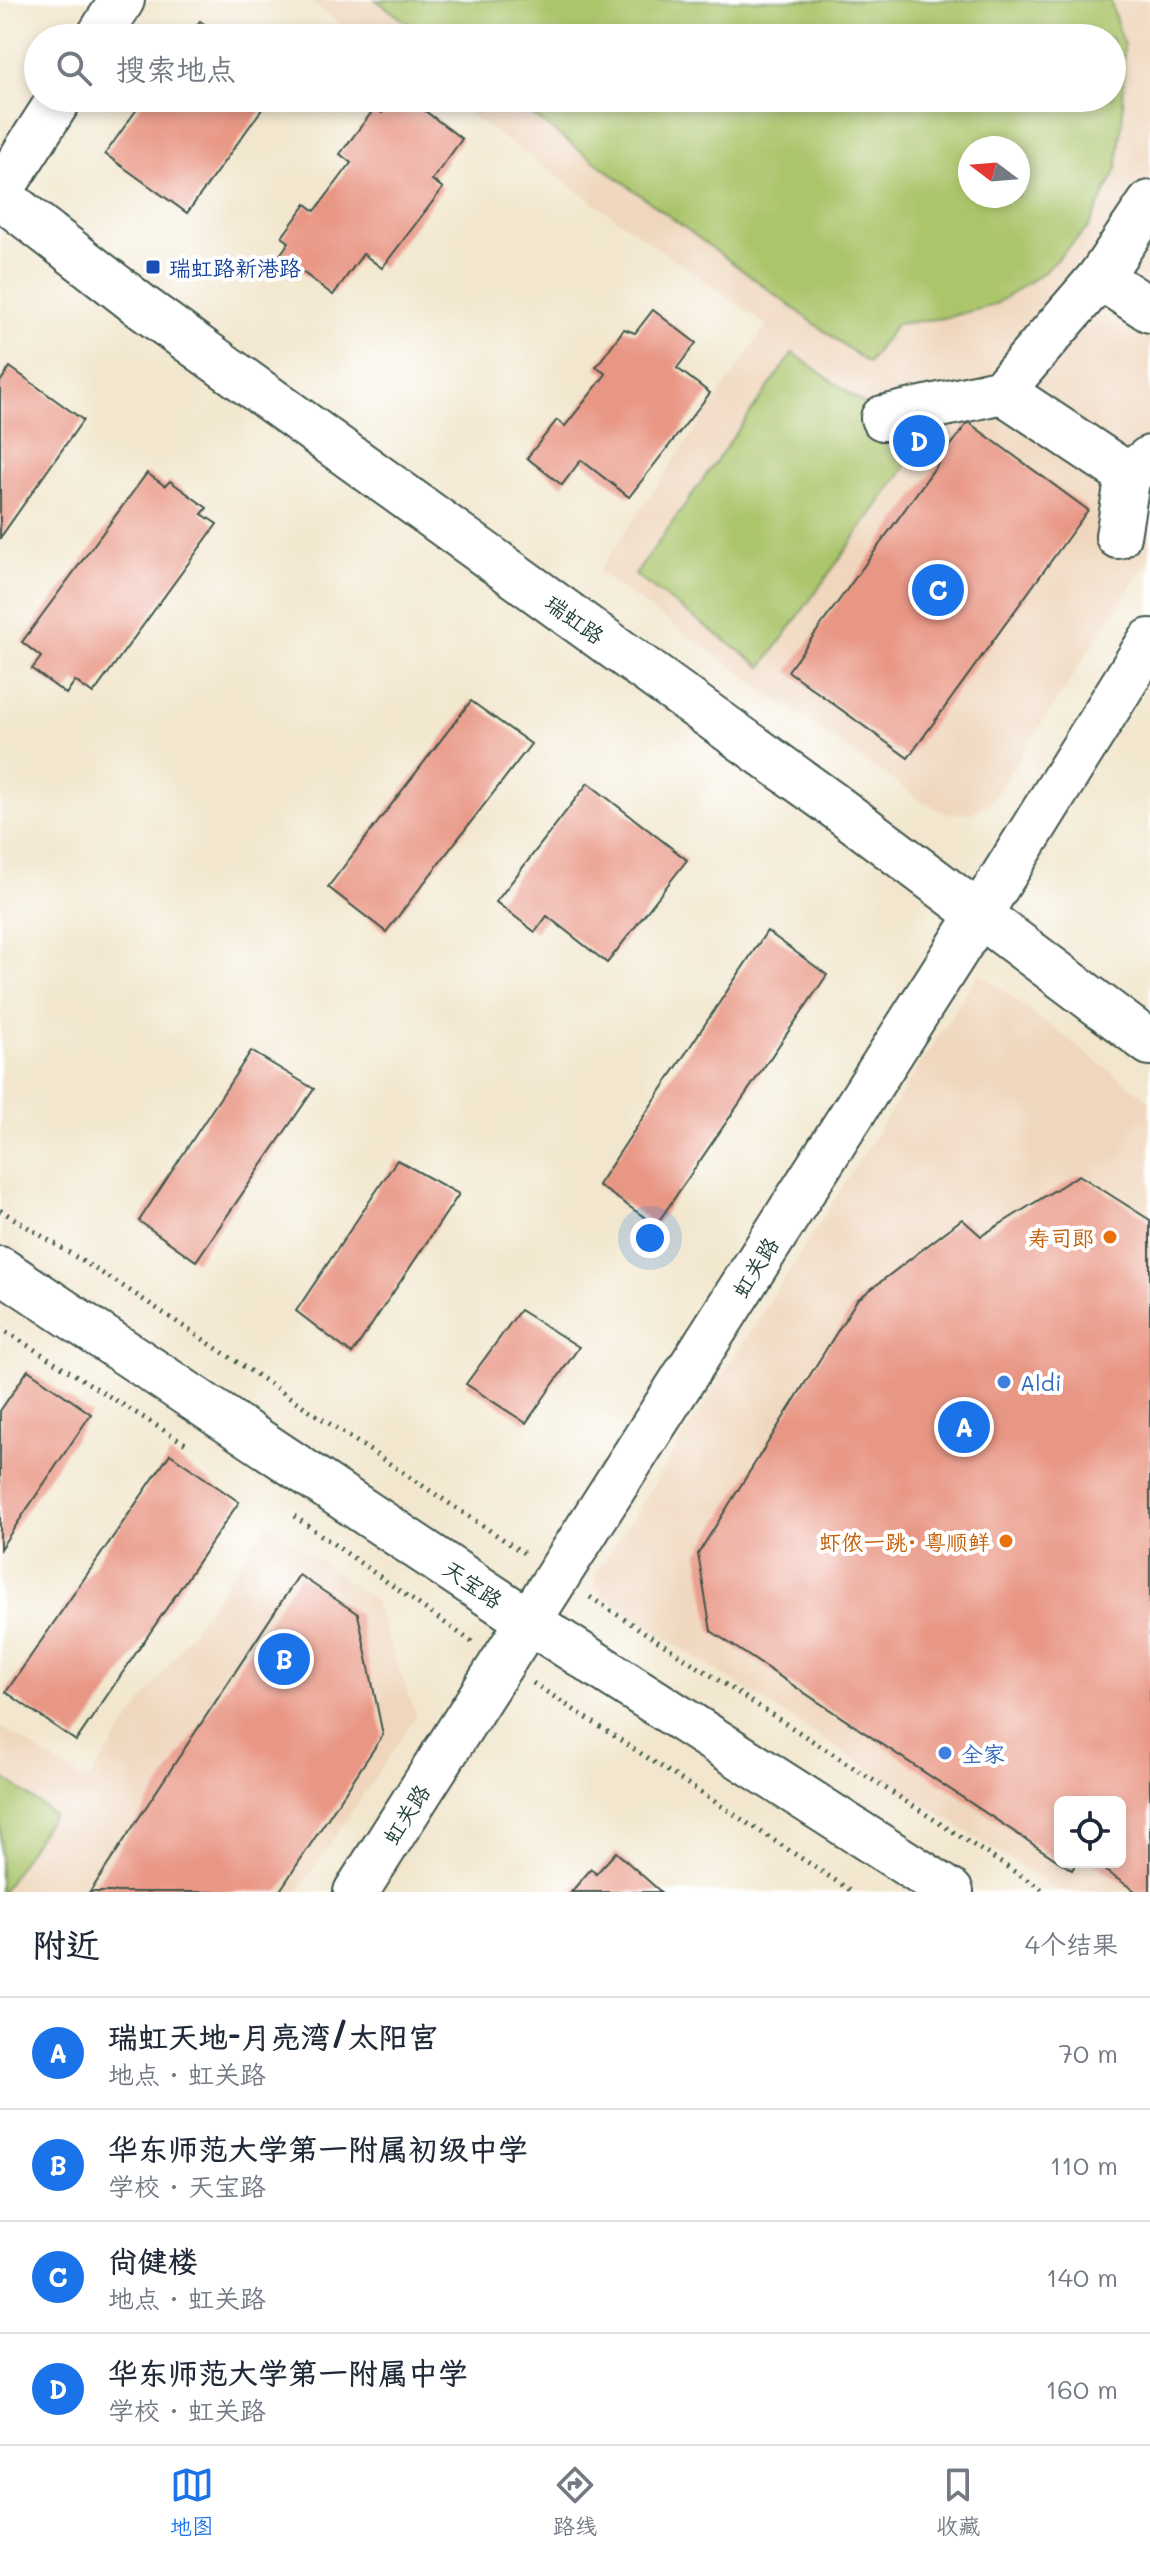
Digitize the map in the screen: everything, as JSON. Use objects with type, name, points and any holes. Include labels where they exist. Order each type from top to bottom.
[{"type":"street","points":[[107,24],[122,0]]},
{"type":"street","points":[[0,194],[51,112]]},
{"type":"street","name":"瑞虹路","points":[[0,194],[145,309],[832,804],[1150,1043]]},
{"type":"street","points":[[883,418],[1002,391],[1100,277],[1150,203]]},
{"type":"street","points":[[1100,277],[1150,310]]},
{"type":"street","points":[[1002,391],[1139,466],[1118,536]]},
{"type":"street","name":"虹关路","points":[[356,1892],[979,915],[1150,641]]},
{"type":"street","name":"天宝路","points":[[0,1269],[530,1622],[951,1892]]},
{"type":"path","points":[[0,1328],[190,1447]]},
{"type":"path","points":[[292,1515],[503,1664],[853,1892]]},
{"type":"shaded area","points":[[307,0],[1150,0],[1150,557],[991,802],[971,813],[948,814],[921,801],[598,572],[767,325],[466,112],[1126,112],[1126,24],[341,24]]},
{"type":"shaded area","points":[[979,972],[1150,1101],[1150,1892],[1060,1892],[601,1596],[594,1586],[596,1574]]},
{"type":"shaded area","points":[[267,1523],[375,1601],[416,1716],[298,1892],[0,1892],[0,1726],[87,1782]]},
{"type":"green space","points":[[376,0],[1110,0],[1117,24],[409,24]]},
{"type":"green space","points":[[528,112],[1123,112],[1117,169],[1088,228],[1044,272],[994,305],[944,318],[896,324],[868,363]]},
{"type":"green space","points":[[793,353],[921,445],[762,667],[635,575]]},
{"type":"green space","points":[[0,1775],[53,1814],[2,1892],[0,1892]]},
{"type":"building","points":[[135,112],[260,112],[187,213],[105,154]]},
{"type":"building","points":[[372,112],[426,112],[462,139],[432,180],[443,188],[382,268],[363,254],[333,295],[280,255],[289,242],[282,237],[306,204],[315,211],[351,163],[340,154]]},
{"type":"building","points":[[653,310],[696,343],[677,368],[710,393],[629,497],[581,460],[562,485],[527,458],[557,420],[565,426],[606,374],[596,367],[624,329],[635,333]]},
{"type":"building","points":[[10,367],[83,420],[0,538],[0,382]]},
{"type":"building","points":[[968,422],[1088,510],[908,758],[788,671]]},
{"type":"building","points":[[147,473],[165,486],[170,481],[207,508],[202,514],[217,524],[93,694],[75,681],[66,694],[32,669],[41,657],[22,642]]},
{"type":"building","points":[[471,701],[531,744],[386,932],[328,887]]},
{"type":"building","points":[[588,783],[687,860],[607,963],[547,916],[535,932],[496,902]]},
{"type":"building","points":[[767,931],[827,975],[656,1225],[598,1185]]},
{"type":"building","points":[[251,1051],[314,1089],[196,1261],[139,1221]]},
{"type":"building","points":[[397,1160],[459,1194],[352,1354],[296,1311]]},
{"type":"building","points":[[1079,1175],[1150,1220],[1150,1892],[1137,1892],[1101,1868],[1126,1868],[1126,1796],[1054,1796],[1054,1858],[711,1631],[698,1554],[857,1300],[962,1219],[981,1236]]},
{"type":"building","points":[[520,1310],[579,1347],[526,1423],[466,1384]]},
{"type":"building","points":[[28,1370],[91,1414],[0,1549],[0,1411]]},
{"type":"building","points":[[170,1454],[239,1502],[76,1741],[6,1692]]},
{"type":"building","points":[[299,1575],[358,1614],[383,1735],[279,1892],[90,1892]]},
{"type":"building","points":[[616,1852],[661,1892],[571,1892],[591,1869],[596,1874]]},
{"type":"place","name":"瑞虹路新港路","points":[[153,267]]},
{"type":"place","name":"华东师范大学第一附属中学","points":[[919,441]]},
{"type":"place","name":"尚健楼","points":[[938,590]]},
{"type":"place","name":"寿司郎","points":[[1110,1237]]},
{"type":"place","name":"Aldi","points":[[1004,1382]]},
{"type":"place","name":"瑞虹天地-月亮湾/太阳宫","points":[[964,1427]]},
{"type":"place","name":"虾侬一跳· 粤顺鲜","points":[[1006,1541]]},
{"type":"place","name":"华东师范大学第一附属初级中学","points":[[284,1659]]},
{"type":"place","name":"全家","points":[[945,1753]]}]
